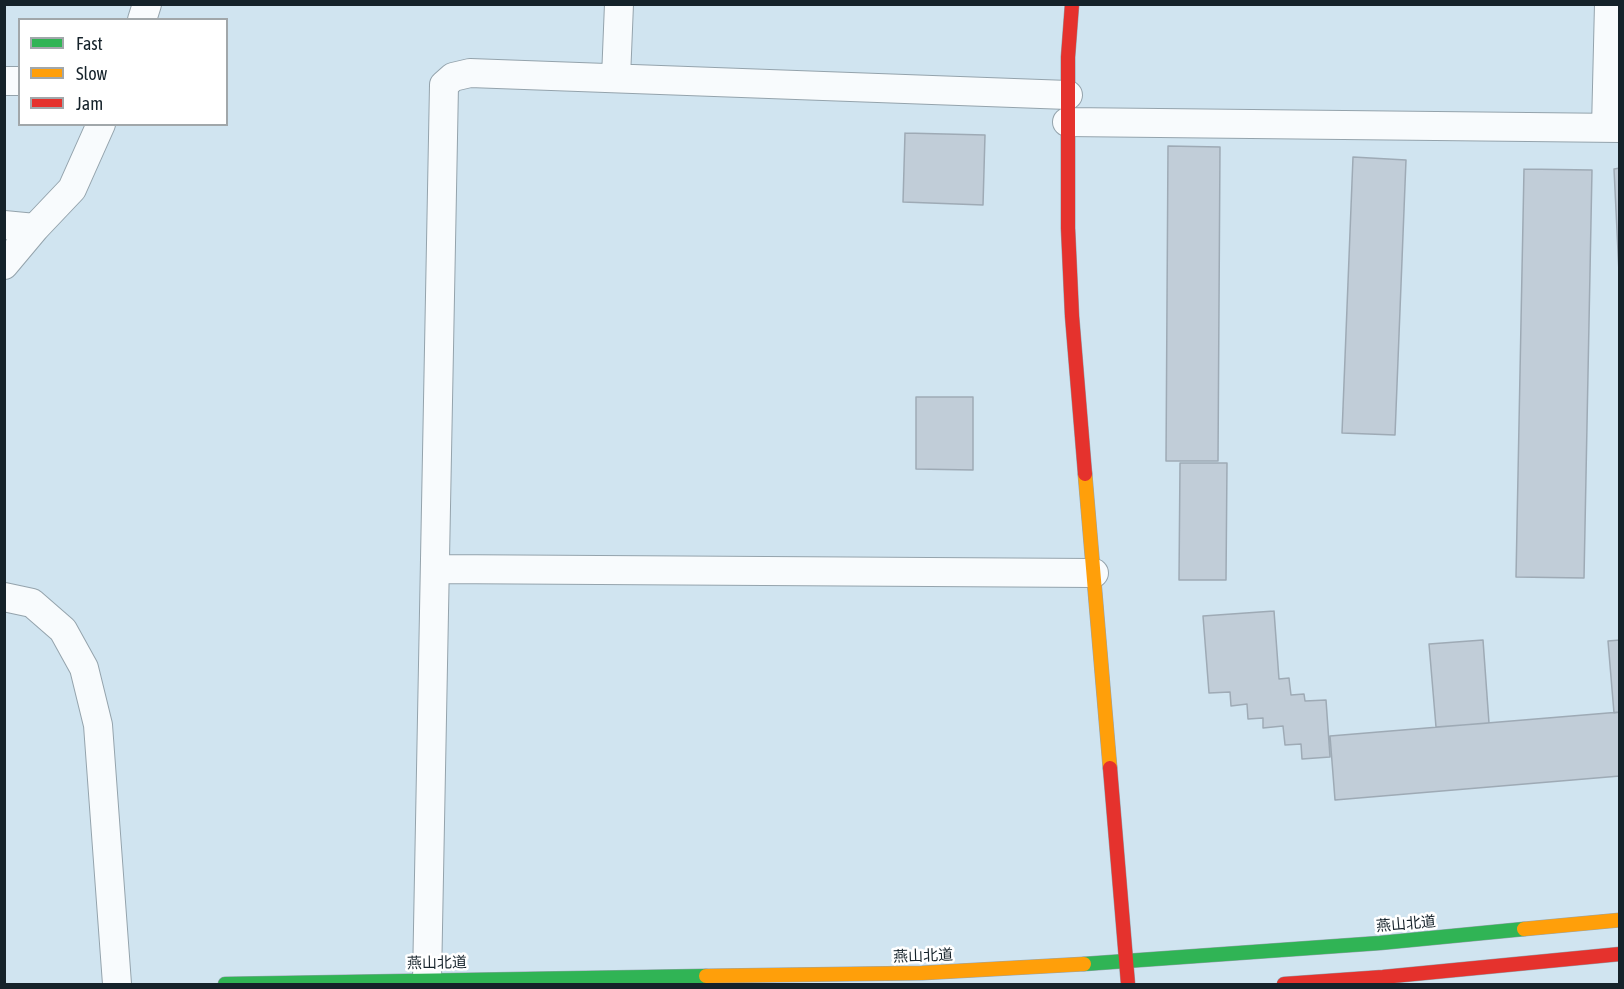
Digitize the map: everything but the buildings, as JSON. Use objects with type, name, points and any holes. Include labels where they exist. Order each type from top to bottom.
[{"type":"main road","points":[[1072,4],[1067,109],[1068,228],[1072,316],[1128,984]]},
{"type":"main road","name":"燕山北道","points":[[225,984],[922,973],[1380,943],[1620,920]]},
{"type":"main road","points":[[1284,984],[1383,977],[1620,954]]},
{"type":"street","points":[[616,78],[619,4]]},
{"type":"street","points":[[427,980],[444,85],[453,77],[470,73],[616,78],[1067,109],[1613,128],[1609,4]]},
{"type":"street","points":[[4,265],[72,189],[100,126]]},
{"type":"street","points":[[4,225],[35,228]]},
{"type":"street","points":[[435,569],[1094,573]]},
{"type":"street","points":[[4,597],[32,603],[63,630],[84,668],[98,725],[117,984]]},
{"type":"traffic: fast","points":[[1084,964],[1380,943],[1524,929]]},
{"type":"traffic: fast","points":[[225,984],[706,976]]},
{"type":"traffic: slow","points":[[1085,474],[1110,768]]},
{"type":"traffic: slow","points":[[1524,929],[1620,920]]},
{"type":"traffic: slow","points":[[706,976],[922,973],[1084,964]]},
{"type":"traffic: jam","points":[[1072,4],[1068,57],[1068,228],[1072,316],[1085,474]]},
{"type":"traffic: jam","points":[[1110,768],[1128,984]]},
{"type":"traffic: jam","points":[[1284,984],[1383,977],[1620,954]]}]
